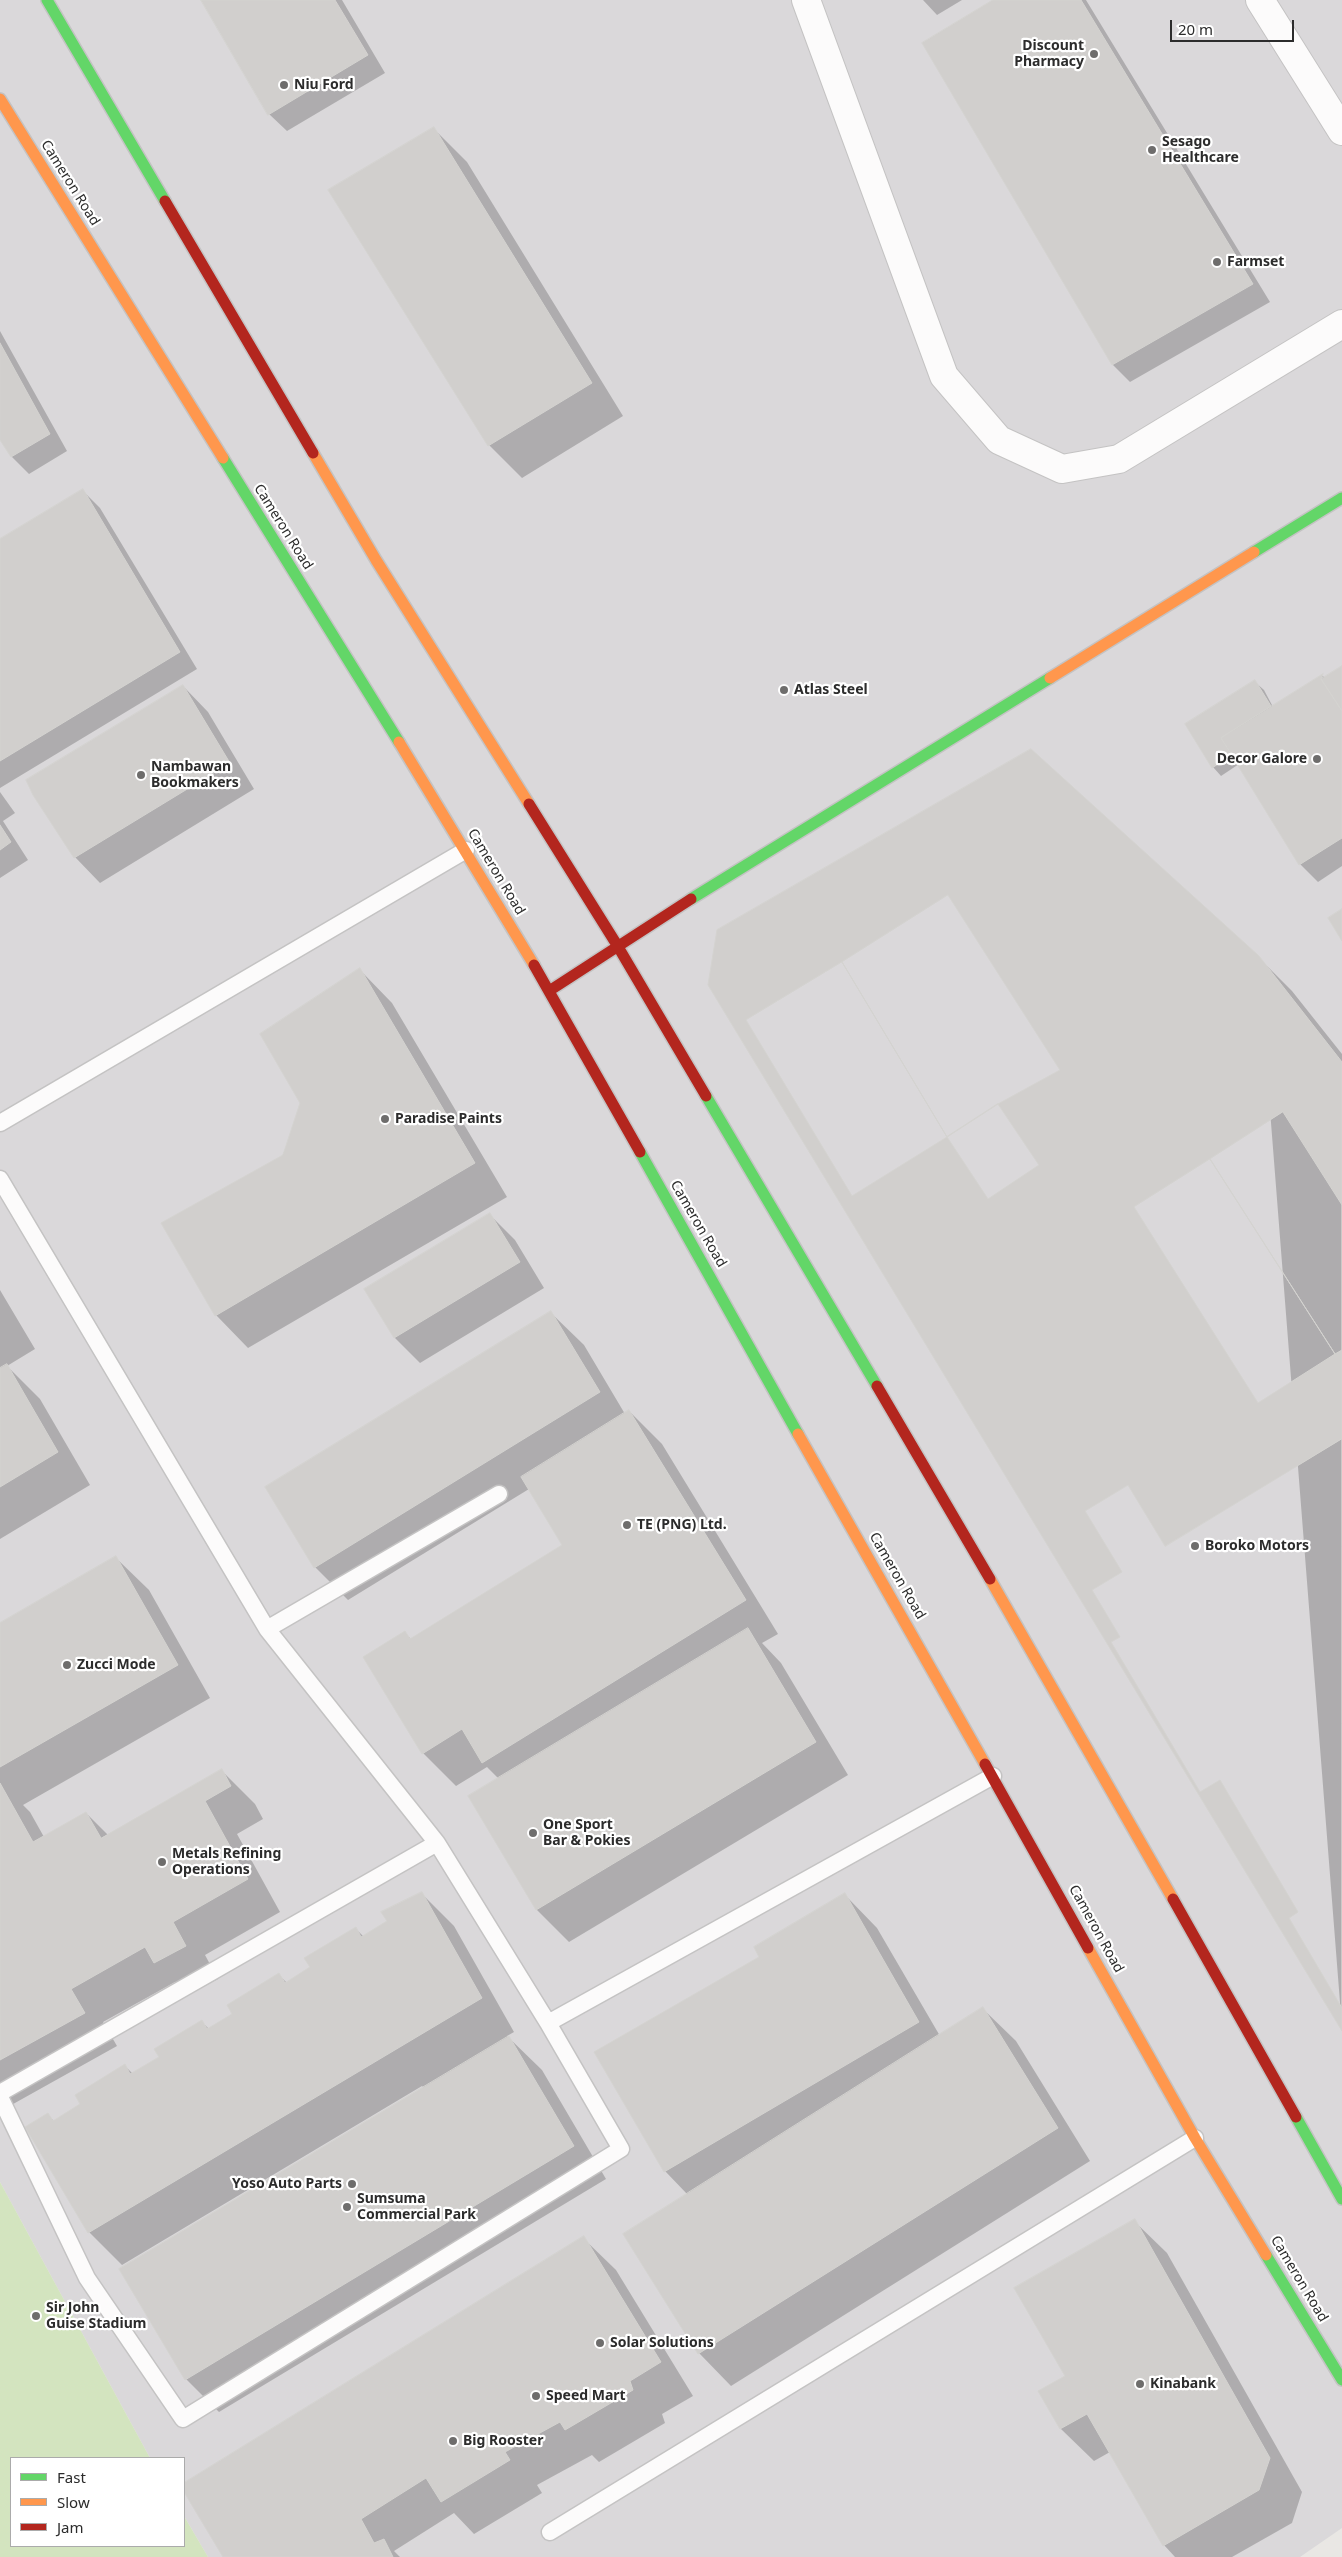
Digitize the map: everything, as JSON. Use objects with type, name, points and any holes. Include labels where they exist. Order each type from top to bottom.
[{"type":"main road","points":[[47,0],[376,560],[617,945],[1035,1654],[1342,2199]]},
{"type":"main road","name":"Cameron Road","points":[[0,99],[466,850],[549,991],[993,1776],[1195,2138],[1342,2380]]},
{"type":"main road","points":[[549,991],[617,945],[1342,498]]},
{"type":"street","points":[[806,0],[944,376],[999,440],[1062,469],[1119,459],[1342,324]]},
{"type":"street","points":[[1260,0],[1342,132]]},
{"type":"lane","points":[[0,1122],[466,850]]},
{"type":"lane","points":[[0,1179],[267,1629],[437,1842],[548,2023],[620,2149],[183,2419],[87,2278],[0,2095],[437,1842]]},
{"type":"lane","points":[[267,1629],[499,1494]]},
{"type":"lane","points":[[548,2023],[993,1776]]},
{"type":"lane","points":[[550,2532],[1195,2138]]},
{"type":"shaded area","points":[[0,0],[1342,0],[1342,2528],[1300,2557],[208,2557],[185,2518],[185,2457],[149,2457],[0,2182]]},
{"type":"green space","name":"Sir John Guise Stadium","points":[[0,2182],[149,2457],[10,2457],[10,2547],[185,2547],[185,2518],[208,2557],[0,2557]]},
{"type":"building","name":"Niu Ford","points":[[201,0],[335,0],[368,55],[268,115]]},
{"type":"building","points":[[993,0],[1081,0],[1253,284],[1112,365],[922,43]]},
{"type":"building","points":[[434,127],[592,383],[488,446],[328,190]]},
{"type":"building","points":[[0,343],[50,434],[11,457],[0,440]]},
{"type":"building","points":[[83,489],[180,652],[0,761],[0,539]]},
{"type":"building","points":[[1342,666],[1342,711],[1321,679]]},
{"type":"building","points":[[1323,674],[1321,679],[1342,711],[1342,838],[1299,865],[1221,738]]},
{"type":"building","points":[[1255,680],[1271,706],[1221,738],[1232,755],[1212,768],[1185,724]]},
{"type":"building","points":[[183,685],[230,763],[74,858],[33,795],[26,780]]},
{"type":"building","name":"Boroko Motors","points":[[1031,749],[1259,956],[1342,1062],[1342,2031],[708,985],[717,930]]},
{"type":"building","points":[[0,825],[11,842],[0,850]]},
{"type":"building","points":[[948,895],[1060,1070],[998,1104],[947,1137],[842,962]]},
{"type":"building","points":[[1342,909],[1342,941],[1328,918]]},
{"type":"building","points":[[842,962],[947,1137],[852,1196],[746,1020]]},
{"type":"building","points":[[360,968],[475,1163],[215,1316],[161,1223],[283,1155],[300,1103],[260,1034]]},
{"type":"building","points":[[998,1104],[1039,1165],[988,1199],[947,1137]]},
{"type":"building","points":[[1283,1112],[1342,1205],[1342,1350],[1335,1354],[1210,1159]]},
{"type":"building","points":[[1210,1159],[1335,1354],[1258,1403],[1134,1207]]},
{"type":"building","points":[[490,1213],[520,1262],[394,1338],[364,1289]]},
{"type":"building","points":[[551,1311],[600,1392],[314,1568],[265,1487]]},
{"type":"building","points":[[7,1364],[58,1452],[0,1487],[0,1368]]},
{"type":"building","points":[[629,1410],[746,1600],[482,1763],[462,1729],[422,1754],[363,1657],[405,1631],[410,1639],[562,1545],[521,1477]]},
{"type":"building","points":[[1342,1439],[1342,2008],[1289,1918],[1298,1912],[1220,1780],[1200,1792],[1111,1642],[1120,1637],[1092,1590],[1122,1572],[1085,1511],[1128,1485],[1165,1546]]},
{"type":"building","points":[[116,1556],[178,1665],[0,1767],[0,1623]]},
{"type":"building","points":[[748,1628],[816,1742],[536,1910],[468,1796]]},
{"type":"building","points":[[222,1769],[231,1786],[205,1801],[248,1879],[173,1922],[186,1946],[154,1963],[145,1947],[71,1989],[85,2013],[0,2060],[0,1783],[33,1842],[86,1812],[101,1838]]},
{"type":"building","points":[[422,1892],[482,1998],[88,2233],[25,2127],[48,2113],[53,2121],[80,2104],[75,2095],[125,2064],[130,2074],[159,2057],[154,2049],[202,2020],[207,2029],[232,2014],[227,2005],[279,1973],[285,1983],[310,1967],[304,1958],[356,1927],[361,1937],[387,1921],[381,1912]]},
{"type":"building","points":[[845,1893],[919,2022],[664,2172],[594,2052],[759,1957],[754,1947]]},
{"type":"building","points":[[983,2007],[1058,2128],[698,2354],[623,2234]]},
{"type":"building","name":"Sumsuma Commercial Park","points":[[509,2036],[574,2146],[185,2380],[119,2269]]},
{"type":"building","name":"Kinabank","points":[[1135,2219],[1270,2458],[1259,2490],[1163,2546],[1087,2414],[1060,2429],[1038,2391],[1065,2376],[1014,2288]]},
{"type":"building","points":[[584,2236],[661,2362],[630,2381],[633,2390],[565,2430],[560,2422],[505,2452],[510,2460],[441,2502],[426,2478],[361,2519],[374,2543],[384,2539],[393,2557],[223,2557],[185,2494],[185,2482]]},
{"type":"traffic: fast","points":[[47,0],[165,201]]},
{"type":"traffic: fast","points":[[223,458],[399,742]]},
{"type":"traffic: fast","points":[[1254,552],[1342,498]]},
{"type":"traffic: fast","points":[[691,899],[1050,678]]},
{"type":"traffic: fast","points":[[706,1096],[877,1386]]},
{"type":"traffic: fast","points":[[640,1152],[798,1434]]},
{"type":"traffic: fast","points":[[1296,2117],[1342,2199]]},
{"type":"traffic: fast","points":[[1266,2255],[1342,2380]]},
{"type":"traffic: slow","points":[[0,99],[223,458]]},
{"type":"traffic: slow","points":[[313,453],[376,560],[529,804]]},
{"type":"traffic: slow","points":[[1050,678],[1254,552]]},
{"type":"traffic: slow","points":[[399,742],[534,965]]},
{"type":"traffic: slow","points":[[798,1434],[985,1764]]},
{"type":"traffic: slow","points":[[990,1579],[1173,1899]]},
{"type":"traffic: slow","points":[[1088,1948],[1195,2138],[1266,2255]]},
{"type":"traffic: jam","points":[[165,201],[313,453]]},
{"type":"traffic: jam","points":[[529,804],[617,945],[706,1096]]},
{"type":"traffic: jam","points":[[549,991],[691,899]]},
{"type":"traffic: jam","points":[[534,965],[640,1152]]},
{"type":"traffic: jam","points":[[877,1386],[990,1579]]},
{"type":"traffic: jam","points":[[985,1764],[1088,1948]]},
{"type":"traffic: jam","points":[[1173,1899],[1296,2117]]},
{"type":"place","name":"Discount Pharmacy","points":[[1094,54]]},
{"type":"place","name":"Niu Ford","points":[[284,85]]},
{"type":"place","name":"Sesago Healthcare","points":[[1152,150]]},
{"type":"place","name":"Farmset","points":[[1217,262]]},
{"type":"place","name":"Atlas Steel","points":[[784,690]]},
{"type":"place","name":"Decor Galore","points":[[1317,759]]},
{"type":"place","name":"Nambawan Bookmakers","points":[[141,775]]},
{"type":"place","name":"Paradise Paints","points":[[385,1119]]},
{"type":"place","name":"TE (PNG) Ltd.","points":[[627,1525]]},
{"type":"place","name":"Boroko Motors","points":[[1195,1546]]},
{"type":"place","name":"Zucci Mode","points":[[67,1665]]},
{"type":"place","name":"One Sport Bar & Pokies","points":[[533,1833]]},
{"type":"place","name":"Metals Refining Operations","points":[[162,1862]]},
{"type":"place","name":"Yoso Auto Parts","points":[[352,2184]]},
{"type":"place","name":"Sumsuma Commercial Park","points":[[347,2207]]},
{"type":"place","name":"Sir John Guise Stadium","points":[[36,2316]]},
{"type":"place","name":"Solar Solutions","points":[[600,2343]]},
{"type":"place","name":"Kinabank","points":[[1140,2384]]},
{"type":"place","name":"Speed Mart","points":[[536,2396]]},
{"type":"place","name":"Big Rooster","points":[[453,2441]]}]
